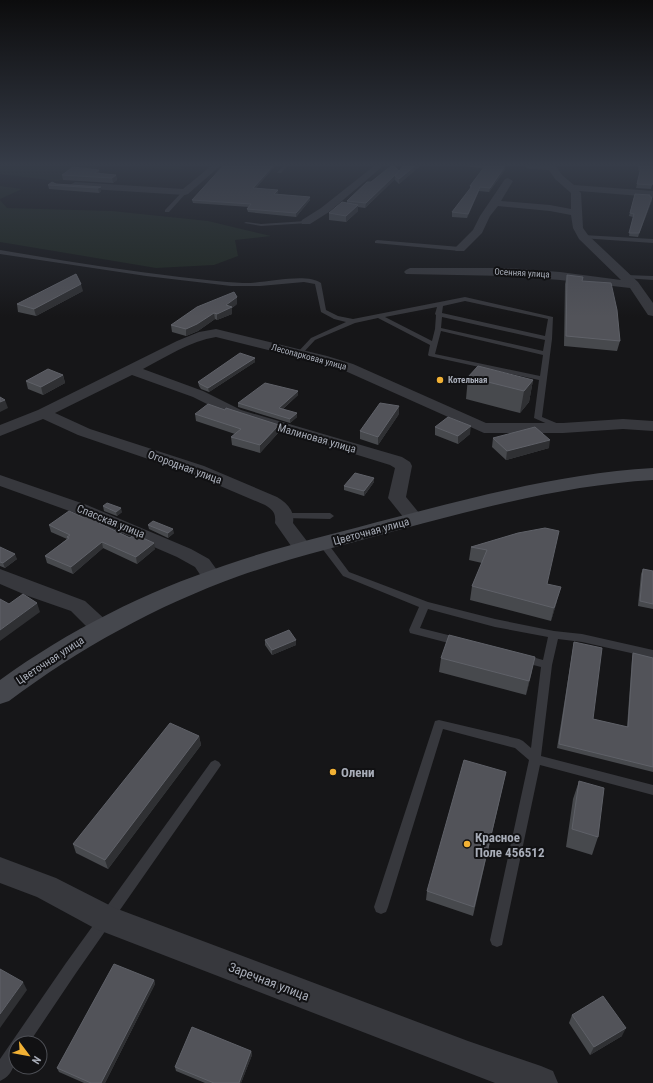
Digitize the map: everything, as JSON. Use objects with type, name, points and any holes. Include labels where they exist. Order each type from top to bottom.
[{"type":"main road","name":"Цветочная улица","points":[[0,694],[25,674],[100,628],[163,597],[212,577],[313,546],[525,492],[604,478],[653,474]]},
{"type":"street","points":[[306,222],[315,217]]},
{"type":"street","points":[[460,249],[478,231],[485,217]]},
{"type":"street","points":[[576,217],[578,228],[583,237],[597,252],[630,281],[653,312]]},
{"type":"street","name":"Осенняя улица","points":[[410,272],[507,272],[630,281]]},
{"type":"street","name":"Лесопарковая улица","points":[[0,431],[43,413],[182,344],[216,333],[348,367],[484,428],[563,428],[623,424],[653,426]]},
{"type":"street","name":"Малиновая улица","points":[[130,369],[198,394],[236,412],[292,431],[396,461],[404,466],[397,498],[415,519]]},
{"type":"street","name":"Огородная улица","points":[[43,413],[84,432],[198,470],[271,501],[280,507],[285,516],[284,523],[313,546]]},
{"type":"street","name":"Спасская улица","points":[[0,480],[81,509],[178,550],[202,563],[212,577]]},
{"type":"street","points":[[0,576],[35,591],[78,606],[100,628]]},
{"type":"street","name":"Заречная улица","points":[[0,870],[46,887],[106,919],[468,1057],[541,1083]]},
{"type":"lane","points":[[246,223],[261,225],[306,222]]},
{"type":"lane","points":[[583,237],[652,239]]},
{"type":"lane","points":[[377,242],[460,249]]},
{"type":"lane","points":[[0,252],[159,276],[241,285],[264,285],[306,280],[313,281],[318,283],[323,311],[336,318],[353,321]]},
{"type":"lane","points":[[630,281],[653,278]]},
{"type":"lane","points":[[299,354],[313,339],[353,321],[465,299],[551,318],[538,418],[563,428]]},
{"type":"lane","points":[[440,305],[438,314],[438,329],[431,355],[543,379]]},
{"type":"lane","points":[[438,314],[549,339]]},
{"type":"lane","points":[[379,316],[433,344]]},
{"type":"lane","points":[[438,329],[546,354]]},
{"type":"lane","points":[[460,361],[470,370]]},
{"type":"lane","points":[[533,394],[541,396]]},
{"type":"lane","points":[[285,516],[330,516]]},
{"type":"lane","points":[[313,546],[346,574],[425,605],[495,623],[554,635],[582,638],[653,654]]},
{"type":"lane","points":[[425,605],[414,630],[473,645]]},
{"type":"lane","points":[[497,940],[535,759],[547,665],[554,635]]},
{"type":"lane","points":[[510,655],[547,665]]},
{"type":"lane","points":[[381,907],[439,724],[519,744],[535,759],[653,790]]},
{"type":"lane","points":[[25,1035],[71,968],[215,765]]},
{"type":"lane","points":[[0,1073],[8,1061]]},
{"type":"shaded area","points":[[0,217],[165,217],[208,221],[271,236],[235,240],[238,256],[214,265],[156,268],[0,242]]},
{"type":"building","points":[[633,217],[645,217],[639,233],[629,233]]},
{"type":"building","points":[[76,274],[81,284],[34,309],[17,304]]},
{"type":"building","points":[[567,275],[583,277],[582,281],[611,283],[617,310],[620,341],[566,336]]},
{"type":"building","points":[[234,292],[237,297],[226,305],[232,307],[217,314],[214,313],[186,329],[171,325],[197,307]]},
{"type":"building","points":[[240,353],[255,358],[208,388],[198,382]]},
{"type":"building","points":[[478,366],[533,380],[524,391],[468,377]]},
{"type":"building","points":[[48,369],[63,375],[41,387],[26,381]]},
{"type":"building","points":[[265,383],[298,391],[279,408],[297,413],[290,419],[238,403]]},
{"type":"building","points":[[0,397],[5,400],[0,402]]},
{"type":"building","points":[[380,403],[399,406],[378,437],[360,431]]},
{"type":"building","points":[[208,404],[225,410],[226,408],[279,425],[260,445],[231,437],[241,429],[195,414]]},
{"type":"building","points":[[448,417],[471,426],[458,436],[435,427]]},
{"type":"building","points":[[535,427],[550,440],[507,451],[493,438]]},
{"type":"building","points":[[355,473],[374,478],[364,491],[344,486]]},
{"type":"building","points":[[107,503],[121,508],[116,512],[103,506]]},
{"type":"building","points":[[69,511],[85,518],[89,515],[102,521],[99,523],[130,538],[134,534],[154,543],[136,557],[102,542],[71,567],[45,556],[69,538],[67,537],[70,535],[49,525]]},
{"type":"building","points":[[153,521],[173,529],[168,533],[148,525]]},
{"type":"building","points":[[545,528],[559,531],[547,584],[561,587],[554,608],[472,586],[487,550],[471,547],[518,533]]},
{"type":"building","points":[[0,547],[15,554],[3,563],[0,562]]},
{"type":"building","points":[[643,569],[653,571],[653,604],[640,601]]},
{"type":"building","points":[[23,594],[37,603],[0,630],[0,599],[9,604]]},
{"type":"building","points":[[289,630],[296,640],[272,650],[265,640]]},
{"type":"building","points":[[449,635],[535,657],[529,681],[441,658]]},
{"type":"building","points":[[574,642],[602,648],[593,719],[628,727],[633,653],[653,658],[653,767],[559,744]]},
{"type":"building","points":[[170,723],[199,736],[105,860],[73,844]]},
{"type":"building","points":[[464,760],[506,772],[474,907],[427,891]]},
{"type":"building","points":[[579,781],[604,788],[598,837],[572,829]]},
{"type":"building","points":[[114,964],[154,980],[101,1083],[91,1083],[57,1068]]},
{"type":"building","points":[[0,969],[23,982],[0,1014]]},
{"type":"building","points":[[603,996],[626,1028],[594,1047],[572,1015]]},
{"type":"building","points":[[192,1027],[251,1051],[239,1083],[214,1083],[175,1067]]},
{"type":"place","name":"Котельная","points":[[440,380]]},
{"type":"place","name":"Олени","points":[[333,772]]},
{"type":"place","name":"Красное Поле 456512","points":[[467,844]]}]
